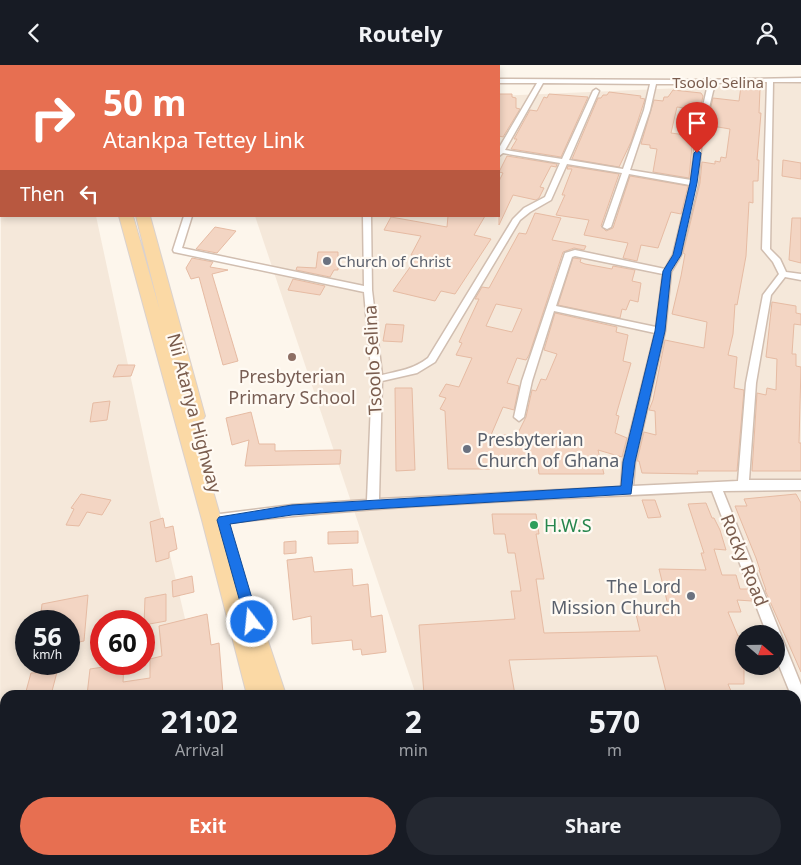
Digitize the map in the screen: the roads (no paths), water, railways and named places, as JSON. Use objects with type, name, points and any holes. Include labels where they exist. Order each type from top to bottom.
[{"type":"main road","points":[[126,217],[218,520],[258,690]]},
{"type":"main road","name":"Nii Atanya Highway","points":[[143,217],[218,520],[272,690]]},
{"type":"street","points":[[770,80],[801,79]]},
{"type":"street","name":"Tsoolo Selina","points":[[500,81],[653,82],[770,80],[766,249],[777,261],[783,274]]},
{"type":"street","points":[[540,81],[500,153],[694,183]]},
{"type":"street","points":[[627,490],[629,462],[660,331],[667,271],[677,255],[694,183],[699,137],[712,81]]},
{"type":"street","points":[[607,227],[646,110],[653,82]]},
{"type":"street","points":[[377,379],[413,371],[432,360],[517,219],[527,210],[548,198],[596,91]]},
{"type":"street","points":[[188,217],[178,249],[368,290]]},
{"type":"street","name":"Tsoolo Selina","points":[[366,217],[368,290],[377,379],[373,504]]},
{"type":"street","points":[[519,417],[528,381],[568,255],[571,253],[667,271]]},
{"type":"street","points":[[743,485],[751,383],[767,295],[783,274],[801,277]]},
{"type":"street","points":[[552,308],[660,331]]},
{"type":"street","points":[[218,520],[292,510],[373,504],[627,490],[743,485],[801,485]]},
{"type":"street","name":"Rocky Road","points":[[716,487],[770,625]]},
{"type":"street","points":[[785,660],[798,690]]},
{"type":"place","name":"Church of Christ","points":[[327,261]]},
{"type":"place","name":"Presbyterian Primary School","points":[[292,357]]},
{"type":"place","name":"Presbyterian Church of Ghana","points":[[467,449]]},
{"type":"place","name":"H.W.S","points":[[534,525]]},
{"type":"place","name":"The Lord Mission Church","points":[[691,596]]}]
